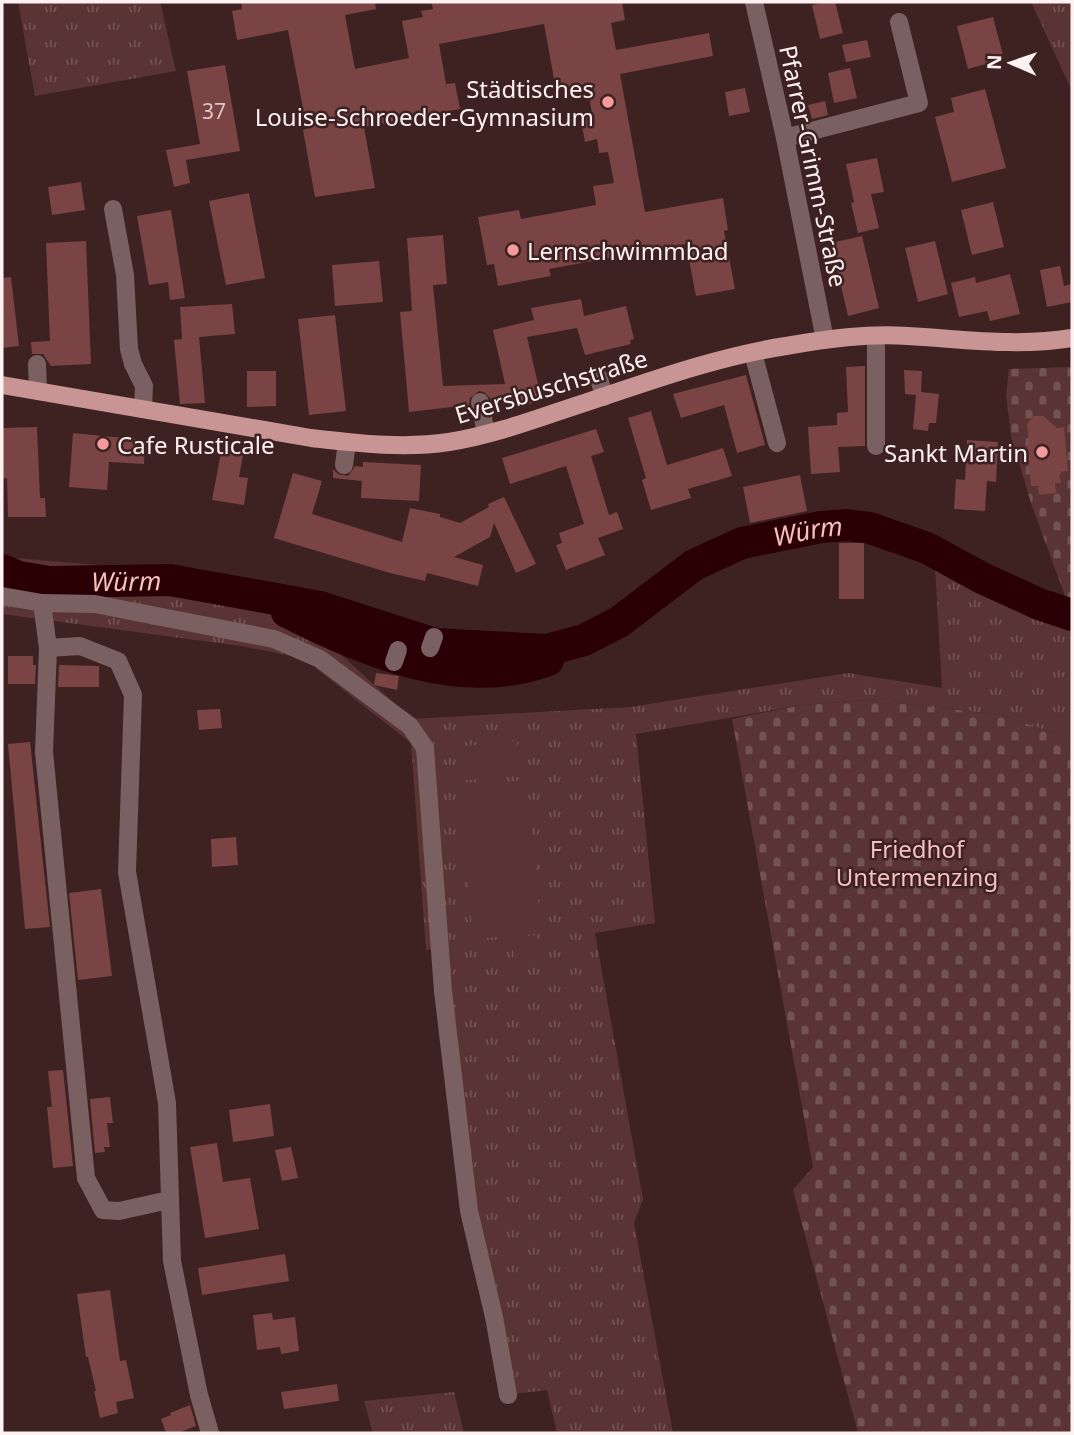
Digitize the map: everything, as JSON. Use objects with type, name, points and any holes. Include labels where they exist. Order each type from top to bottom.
[{"type":"main road","name":"Eversbuschstraße","points":[[2,385],[312,438],[421,445],[486,434],[711,362],[825,340],[907,335],[1023,344],[1072,338]]},
{"type":"street","name":"Pfarrer-Grimm-Straße","points":[[754,2],[785,138],[825,340]]},
{"type":"street","points":[[785,138],[919,103],[899,22]]},
{"type":"street","points":[[113,209],[125,275],[129,349],[144,386],[143,409]]},
{"type":"street","points":[[876,336],[876,446]]},
{"type":"street","points":[[752,353],[778,443]]},
{"type":"street","points":[[37,364],[38,391]]},
{"type":"street","points":[[598,378],[604,397]]},
{"type":"street","points":[[480,402],[486,434]]},
{"type":"street","points":[[344,465],[347,442]]},
{"type":"street","points":[[2,596],[42,603],[95,604],[274,639],[320,659],[410,726],[425,748],[443,991],[469,1212],[494,1317],[508,1395]]},
{"type":"street","points":[[42,603],[48,648],[44,751],[86,1178],[103,1210],[118,1211],[169,1200]]},
{"type":"street","points":[[48,648],[80,646],[118,661],[133,695],[127,872],[167,1103],[172,1261],[199,1395],[210,1433]]},
{"type":"green space","points":[[18,2],[160,2],[176,71],[35,96]]},
{"type":"green space","points":[[1031,2],[1072,2],[1072,91]]},
{"type":"green space","points":[[1072,367],[1072,615],[1031,503],[1011,436],[1006,395],[1009,369]]},
{"type":"green space","points":[[934,549],[1072,615],[1072,743],[1056,734],[1001,715],[898,703],[891,698],[802,705],[636,734],[655,923],[595,933],[643,1199],[634,1223],[673,1433],[557,1433],[547,1390],[514,1394],[472,1207],[444,947],[426,950],[411,743],[303,658],[241,646],[2,614],[2,557],[169,571],[318,603],[318,634],[412,719],[630,707],[848,673],[942,688]]},
{"type":"green space","name":"Friedhof Untermenzing","points":[[891,698],[898,703],[1001,715],[1056,734],[1072,743],[1072,1433],[858,1433],[793,1190],[813,1167],[732,719],[802,705]]},
{"type":"green space","points":[[517,741],[520,776],[465,780],[462,746]]},
{"type":"green space","points":[[527,780],[541,933],[473,939],[459,786]]},
{"type":"green space","points":[[537,935],[539,956],[514,959],[511,938]]},
{"type":"green space","points":[[454,1392],[464,1433],[373,1433],[364,1401]]},
{"type":"shaded area","points":[[2,564],[51,580],[51,584],[17,582],[2,576]]},
{"type":"building","points":[[241,2],[375,2],[376,9],[345,15],[355,69],[409,58],[402,21],[423,17],[421,11],[433,9],[431,2],[622,2],[625,20],[611,23],[616,50],[709,33],[713,56],[620,74],[645,212],[723,198],[728,230],[724,231],[735,289],[696,296],[686,244],[549,269],[551,276],[498,286],[494,264],[487,265],[478,217],[519,210],[521,219],[596,205],[593,186],[614,183],[608,152],[599,153],[597,139],[585,142],[580,115],[592,113],[587,85],[556,90],[544,24],[439,44],[446,84],[455,83],[460,109],[364,127],[375,188],[315,197],[303,130],[307,129],[288,30],[237,40],[232,11],[242,9]]},
{"type":"building","points":[[835,2],[843,33],[820,39],[812,5]]},
{"type":"building","points":[[993,17],[1004,59],[968,69],[957,26]]},
{"type":"building","points":[[867,40],[871,57],[846,62],[842,45]]},
{"type":"building","points":[[225,65],[240,151],[186,160],[190,183],[174,187],[166,150],[200,144],[187,71]]},
{"type":"building","points":[[850,68],[857,98],[834,103],[828,73]]},
{"type":"building","points":[[745,88],[750,112],[729,116],[725,92]]},
{"type":"building","points":[[985,89],[1006,168],[952,182],[935,117],[954,112],[951,98]]},
{"type":"building","points":[[825,101],[828,115],[812,119],[808,105]]},
{"type":"building","points":[[877,158],[884,192],[871,194],[879,228],[858,233],[846,164]]},
{"type":"building","points":[[81,182],[85,210],[52,215],[48,187]]},
{"type":"building","points":[[249,193],[265,278],[226,285],[209,201]]},
{"type":"building","points":[[993,202],[1004,247],[972,255],[961,210]]},
{"type":"building","points":[[171,210],[185,298],[170,300],[168,282],[149,285],[137,216]]},
{"type":"building","points":[[443,235],[447,284],[433,285],[443,386],[505,384],[493,330],[534,320],[531,308],[581,299],[584,316],[626,306],[634,339],[630,340],[631,344],[585,355],[577,328],[527,337],[542,401],[511,408],[508,395],[491,399],[479,391],[470,398],[469,405],[409,412],[400,312],[412,311],[407,238]]},
{"type":"building","points":[[862,236],[879,308],[848,316],[831,243]]},
{"type":"building","points":[[86,241],[91,364],[51,366],[43,354],[32,354],[31,342],[50,341],[46,243]]},
{"type":"building","points":[[935,241],[948,294],[918,302],[905,248]]},
{"type":"building","points":[[379,261],[383,302],[335,306],[332,265]]},
{"type":"building","points":[[1060,266],[1064,286],[1072,284],[1072,302],[1047,307],[1040,270]]},
{"type":"building","points":[[1010,274],[1020,314],[990,321],[987,311],[959,317],[951,283],[975,277],[976,283]]},
{"type":"building","points":[[11,277],[19,346],[2,348],[2,278]]},
{"type":"building","points":[[232,304],[235,334],[199,337],[205,403],[180,404],[174,340],[182,339],[180,307]]},
{"type":"building","points":[[335,315],[346,411],[309,415],[298,319]]},
{"type":"building","points":[[865,366],[865,446],[838,447],[840,472],[811,474],[808,427],[837,425],[837,413],[848,412],[846,367]]},
{"type":"building","points":[[904,370],[922,371],[921,392],[939,394],[936,423],[929,423],[928,431],[913,429],[916,395],[905,394]]},
{"type":"building","points":[[247,371],[276,371],[276,406],[247,407]]},
{"type":"building","points":[[746,375],[765,445],[737,453],[724,405],[681,418],[673,394]]},
{"type":"building","points":[[651,411],[667,465],[723,448],[732,476],[688,489],[691,498],[651,510],[642,480],[646,478],[628,418]]},
{"type":"building","name":"Sankt Martin","points":[[1034,416],[1043,416],[1057,428],[1064,427],[1068,471],[1059,472],[1061,483],[1055,483],[1056,493],[1039,495],[1038,486],[1031,486],[1027,424]]},
{"type":"building","points":[[37,427],[40,498],[45,498],[46,517],[8,517],[7,478],[2,479],[2,428]]},
{"type":"building","points":[[596,429],[604,452],[591,456],[609,515],[617,512],[623,529],[598,538],[605,555],[566,570],[556,545],[562,543],[559,533],[584,524],[566,466],[510,484],[502,458]]},
{"type":"building","points":[[73,433],[145,440],[144,464],[109,462],[107,490],[69,487]]},
{"type":"building","points":[[967,440],[998,442],[996,482],[987,481],[985,511],[954,509],[956,479],[965,480]]},
{"type":"building","points":[[221,452],[243,455],[239,477],[248,478],[244,505],[212,500]]},
{"type":"building","points":[[363,462],[421,465],[419,501],[361,498],[362,481],[333,478],[333,469],[338,474],[348,476],[355,466],[363,467]]},
{"type":"building","points":[[293,473],[322,481],[312,514],[402,542],[410,508],[440,514],[440,517],[460,523],[489,507],[488,504],[504,497],[536,564],[516,573],[494,523],[490,537],[454,557],[483,565],[478,586],[427,573],[425,581],[390,573],[274,538]]},
{"type":"building","points":[[800,475],[807,511],[750,523],[743,487]]},
{"type":"building","points":[[839,543],[864,543],[864,599],[839,599]]},
{"type":"building","points":[[8,656],[33,656],[33,665],[36,665],[35,684],[8,684]]},
{"type":"building","points":[[59,665],[99,666],[99,687],[58,687]]},
{"type":"building","points":[[376,673],[399,676],[397,690],[374,685]]},
{"type":"building","points":[[220,709],[222,728],[199,730],[197,710]]},
{"type":"building","points":[[30,742],[50,927],[25,929],[8,744]]},
{"type":"building","points":[[236,837],[238,865],[212,867],[211,839]]},
{"type":"building","points":[[101,889],[112,976],[78,980],[69,893]]},
{"type":"building","points":[[63,1070],[73,1166],[53,1168],[47,1107],[52,1107],[48,1071]]},
{"type":"building","points":[[110,1097],[113,1123],[107,1123],[110,1147],[104,1147],[105,1152],[95,1153],[90,1099]]},
{"type":"building","points":[[270,1104],[274,1136],[233,1142],[229,1110]]},
{"type":"building","points":[[217,1143],[223,1182],[250,1178],[259,1229],[205,1238],[190,1147]]},
{"type":"building","points":[[291,1147],[298,1178],[282,1181],[275,1150]]},
{"type":"building","points":[[285,1254],[289,1281],[202,1295],[198,1268]]},
{"type":"building","points":[[110,1290],[120,1361],[126,1360],[134,1398],[116,1402],[118,1413],[100,1418],[96,1391],[86,1357],[77,1294]]},
{"type":"building","points":[[272,1313],[273,1320],[295,1317],[299,1351],[281,1354],[280,1347],[257,1350],[253,1315]]},
{"type":"building","points":[[337,1384],[339,1401],[284,1409],[281,1392]]},
{"type":"building","points":[[190,1405],[196,1426],[178,1433],[166,1433],[161,1419]]},
{"type":"waterway","name":"Würm","points":[[2,570],[19,577],[49,582],[170,580],[320,607],[435,644],[547,650],[584,640],[619,622],[694,565],[742,543],[821,527],[847,525],[870,528],[927,548],[982,578],[1039,604],[1072,615]]},
{"type":"waterway","name":"Würm","points":[[287,612],[348,641],[381,653],[448,670],[482,672],[515,669],[548,660]]},
{"type":"place","name":"Städtisches Louise-Schroeder-Gymnasium","points":[[608,102]]},
{"type":"place","name":"Lernschwimmbad","points":[[513,250]]},
{"type":"place","name":"Cafe Rusticale","points":[[103,444]]},
{"type":"place","name":"Sankt Martin","points":[[1042,452]]}]
